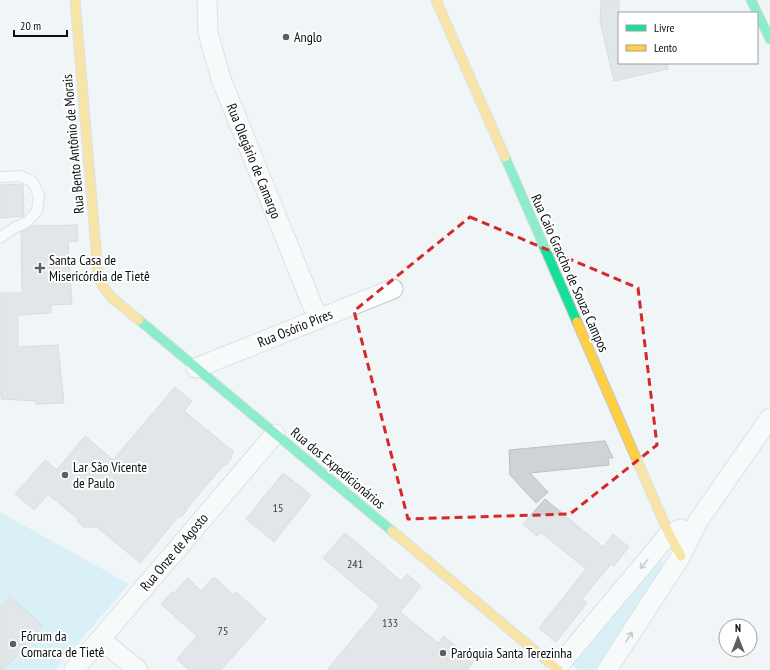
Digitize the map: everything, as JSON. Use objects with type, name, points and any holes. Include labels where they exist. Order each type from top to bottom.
[{"type":"street","name":"Rua Bento Antônio de Morais","points":[[75,0],[98,272],[102,285]]},
{"type":"street","name":"Rua Olegário de Camargo","points":[[207,0],[208,33],[221,79],[318,319]]},
{"type":"street","name":"Rua Caio Graccho de Souza Campos","points":[[436,0],[669,534],[681,556]]},
{"type":"street","points":[[751,0],[757,12]]},
{"type":"street","points":[[758,14],[770,39]]},
{"type":"street","name":"Rua dos Expedicionários","points":[[102,285],[112,298],[557,669]]},
{"type":"street","name":"Rua Osório Pires","points":[[196,368],[393,288]]},
{"type":"street","points":[[607,670],[681,556],[698,520],[770,418]]},
{"type":"street","name":"Rua Onze de Agosto","points":[[74,670],[275,434]]},
{"type":"street","points":[[557,669],[669,534],[698,520]]},
{"type":"street","points":[[100,639],[138,670]]},
{"type":"lane","points":[[0,178],[21,176],[33,182],[39,196],[37,211],[27,222],[14,228],[0,238]]},
{"type":"highlighted area","points":[[470,217],[638,288],[657,445],[570,514],[408,519],[354,311]]},
{"type":"shaded area","points":[[0,512],[129,584],[55,670],[0,670]]},
{"type":"shaded area","points":[[658,556],[667,568],[595,670],[578,670],[571,664]]},
{"type":"building","points":[[601,0],[619,0],[618,64],[667,64],[668,69],[614,81],[600,21]]},
{"type":"building","points":[[23,184],[24,216],[0,218],[0,185]]},
{"type":"building","points":[[77,225],[78,241],[68,242],[72,304],[51,305],[51,313],[18,315],[18,347],[58,345],[64,403],[36,404],[35,401],[1,399],[0,293],[22,293],[21,232],[32,226]]},
{"type":"building","name":"Lar São Vicente de Paulo","points":[[175,387],[192,401],[184,411],[234,452],[226,465],[223,466],[187,508],[186,512],[182,516],[178,517],[140,563],[97,527],[84,527],[77,521],[78,519],[48,494],[34,510],[15,494],[45,460],[57,470],[85,436],[113,460]]},
{"type":"building","points":[[605,441],[613,458],[608,458],[609,465],[530,473],[548,492],[536,503],[510,475],[509,450]]},
{"type":"building","points":[[283,473],[311,495],[274,542],[246,519]]},
{"type":"building","points":[[545,499],[603,547],[613,534],[629,547],[614,566],[611,564],[582,599],[587,603],[556,642],[539,628],[586,569],[540,532],[537,536],[523,524]]},
{"type":"building","points":[[345,533],[401,581],[407,574],[421,586],[400,612],[438,643],[444,636],[474,661],[467,670],[327,670],[380,606],[323,558]]},
{"type":"building","points":[[214,577],[233,595],[236,592],[266,619],[221,670],[189,670],[177,659],[197,636],[161,604],[188,578],[201,591]]},
{"type":"building","name":"Fórum da Comarca de Tietê","points":[[10,596],[43,626],[3,670],[0,670],[0,607]]},
{"type":"traffic: fast","points":[[751,0],[757,12]]},
{"type":"traffic: fast","points":[[758,14],[770,39]]},
{"type":"traffic: fast","points":[[505,157],[577,322]]},
{"type":"traffic: fast","points":[[139,320],[392,531]]},
{"type":"traffic: slow","points":[[75,0],[98,272],[102,285],[112,298],[139,320]]},
{"type":"traffic: slow","points":[[436,0],[505,157]]},
{"type":"traffic: slow","points":[[577,322],[669,534],[681,556]]},
{"type":"traffic: slow","points":[[392,531],[558,670]]},
{"type":"place","name":"Anglo","points":[[286,37]]},
{"type":"place","name":"Santa Casa de Misericórdia de Tietê","points":[[40,268]]},
{"type":"place","name":"Lar São Vicente de Paulo","points":[[65,475]]},
{"type":"place","name":"Fórum da Comarca de Tietê","points":[[13,644]]},
{"type":"place","name":"Paróquia Santa Terezinha","points":[[443,653]]}]
